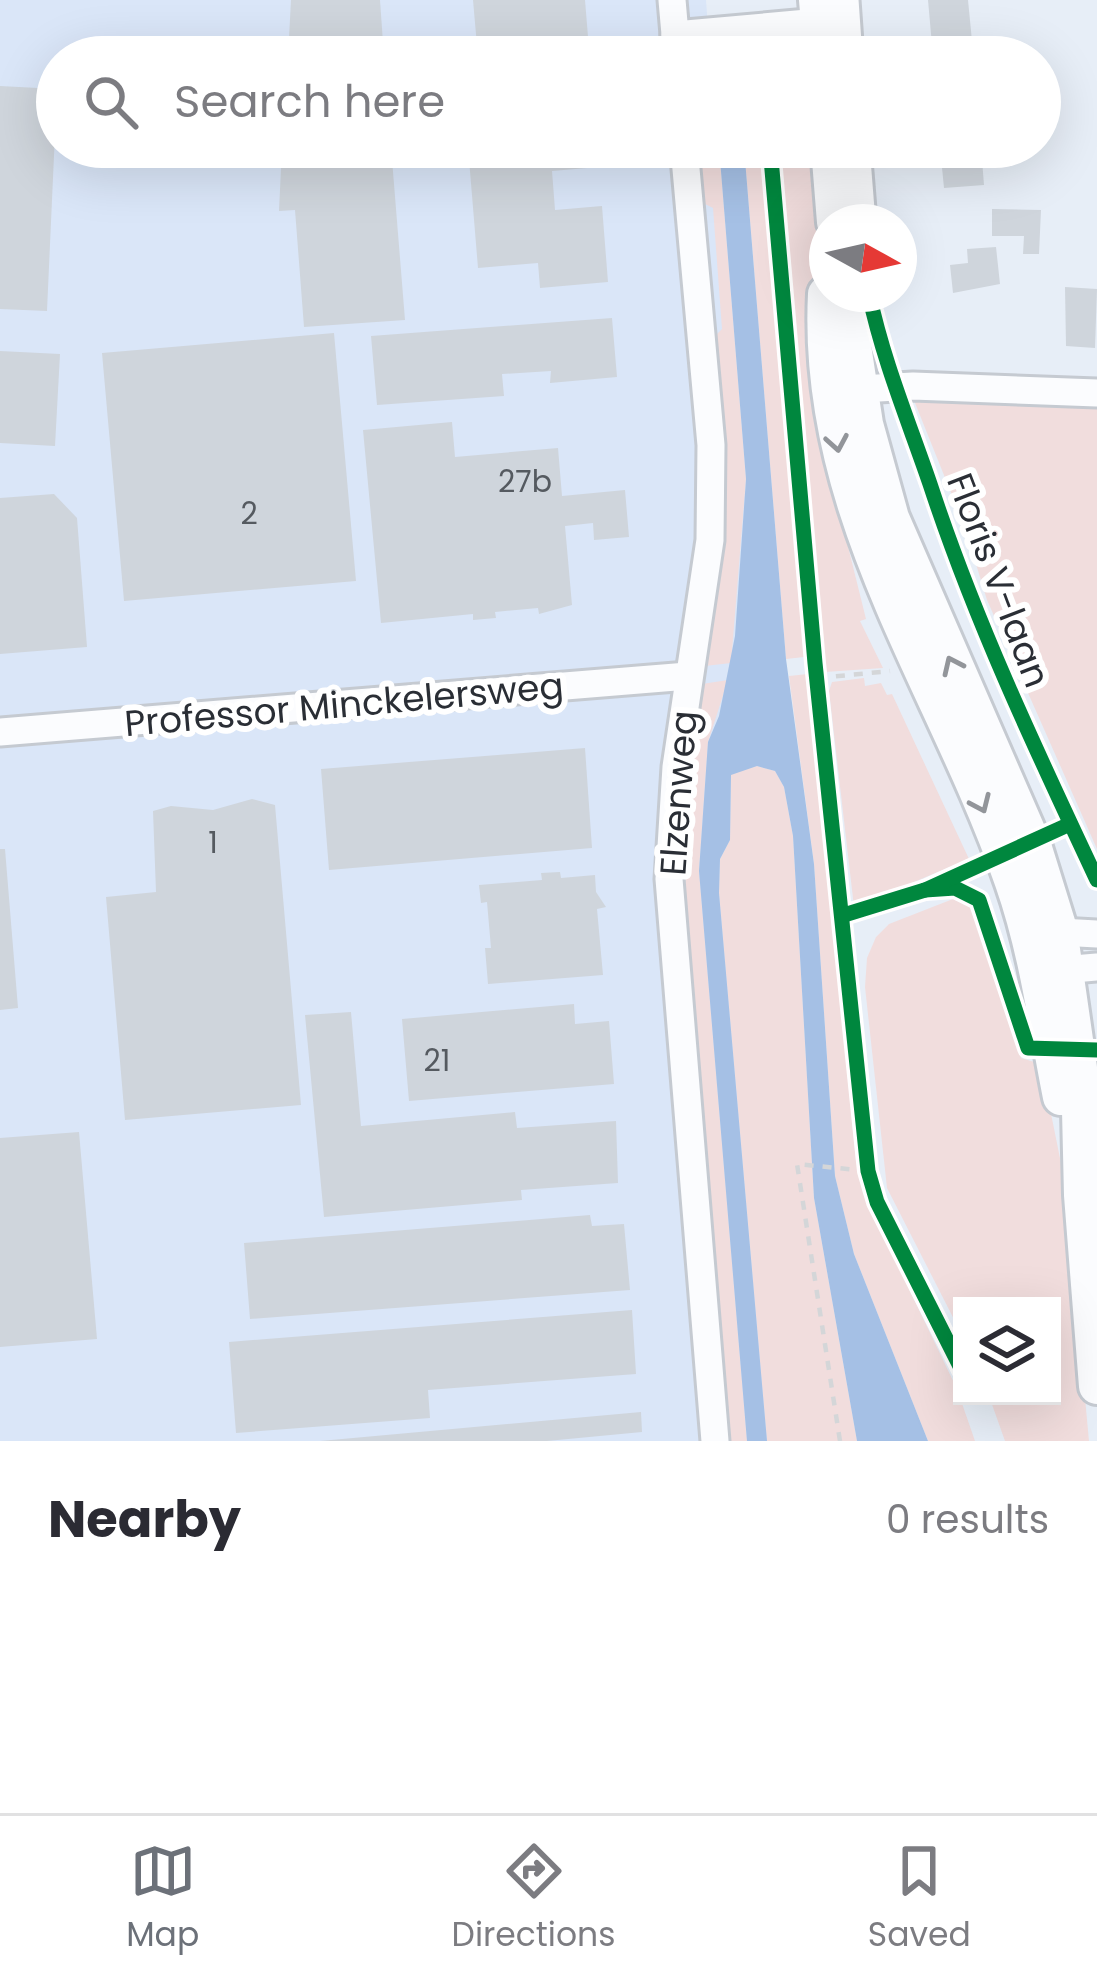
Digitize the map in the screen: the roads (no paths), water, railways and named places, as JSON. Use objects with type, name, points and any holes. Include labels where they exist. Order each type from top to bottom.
[{"type":"street","points":[[671,0],[675,36]]},
{"type":"street","points":[[699,36],[826,20]]},
{"type":"street","name":"Elzenweg","points":[[687,168],[711,445],[710,540],[688,676],[670,880],[715,1441]]},
{"type":"street","points":[[832,168],[838,204]]},
{"type":"street","points":[[844,204],[852,168]]},
{"type":"street","name":"Floris V-laan","points":[[831,312],[844,390],[891,518],[1032,842],[1042,931],[1066,970],[1079,1082],[1082,1195],[1097,1386]]},
{"type":"street","name":"Floris V-laan","points":[[844,390],[847,312]]},
{"type":"street","points":[[844,390],[1097,393]]},
{"type":"street","name":"Professor Minckelersweg","points":[[0,732],[688,676]]},
{"type":"street","points":[[1042,931],[1097,934]]},
{"type":"water","points":[[721,168],[746,168],[786,659],[814,864],[835,1176],[854,1254],[928,1441],[857,1441],[814,1198],[793,836],[784,787],[775,771],[757,766],[731,775],[730,840],[720,859],[719,893],[767,1441],[747,1441],[699,871],[708,742],[719,716],[735,636],[746,479]]}]
